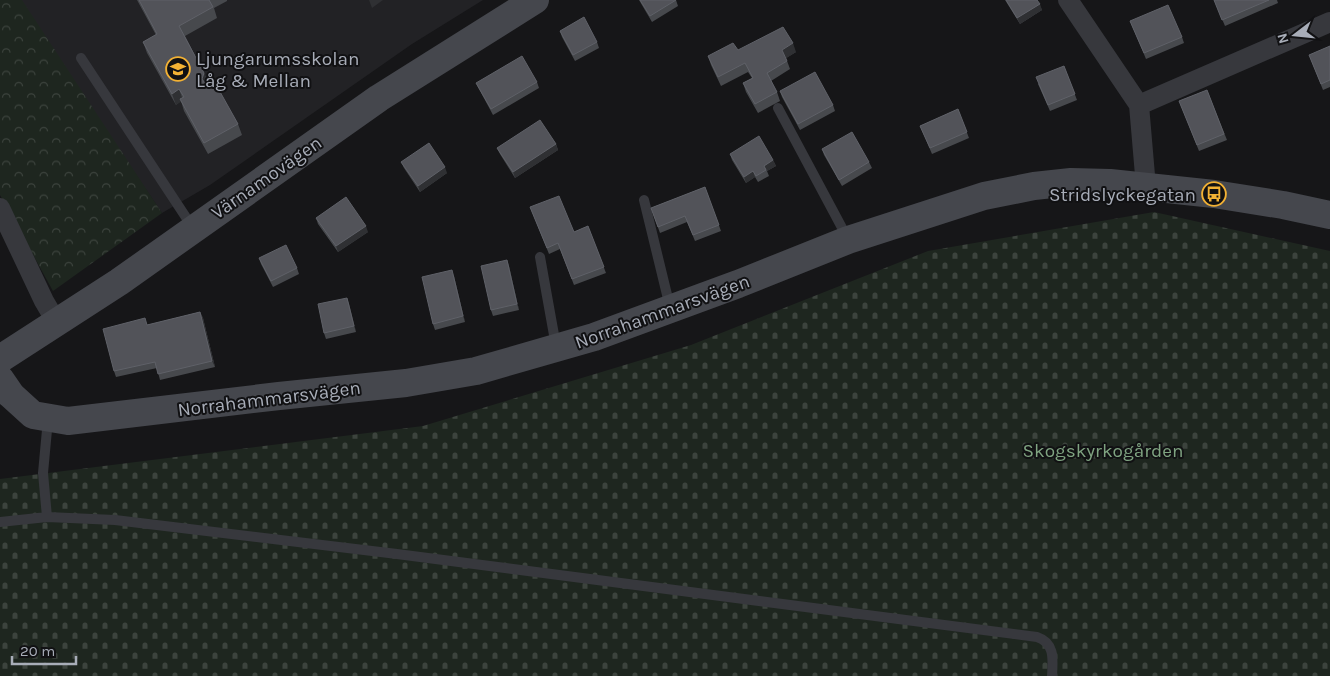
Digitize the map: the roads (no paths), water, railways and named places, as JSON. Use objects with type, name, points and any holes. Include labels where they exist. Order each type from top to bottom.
[{"type":"street","name":"Värnamovägen","points":[[0,359],[57,323],[379,98],[535,0]]},
{"type":"street","points":[[1068,0],[1139,105],[1146,187]]},
{"type":"street","points":[[1139,105],[1330,22]]},
{"type":"street","name":"Norrahammarsvägen","points":[[0,379],[11,395],[34,415],[68,421],[406,383],[476,371],[556,349],[738,284],[848,240],[984,196],[1034,186],[1090,182],[1146,187],[1283,205],[1330,215]]},
{"type":"street","points":[[0,208],[44,301],[57,323]]},
{"type":"lane","points":[[80,58],[193,228]]},
{"type":"lane","points":[[778,108],[848,240]]},
{"type":"lane","points":[[644,200],[671,308]]},
{"type":"lane","points":[[540,257],[556,349]]},
{"type":"lane","points":[[47,517],[43,473],[48,418]]},
{"type":"lane","points":[[0,522],[47,517],[115,520],[396,554],[1037,637],[1045,640],[1050,646],[1053,658],[1052,676]]},
{"type":"place","name":"Ljungarumsskolan Låg & Mellan","points":[[178,69]]},
{"type":"place","name":"Stridslyckegatan","points":[[1214,194]]},
{"type":"park label","name":"Skogskyrkogården","points":[[1103,450]]}]
